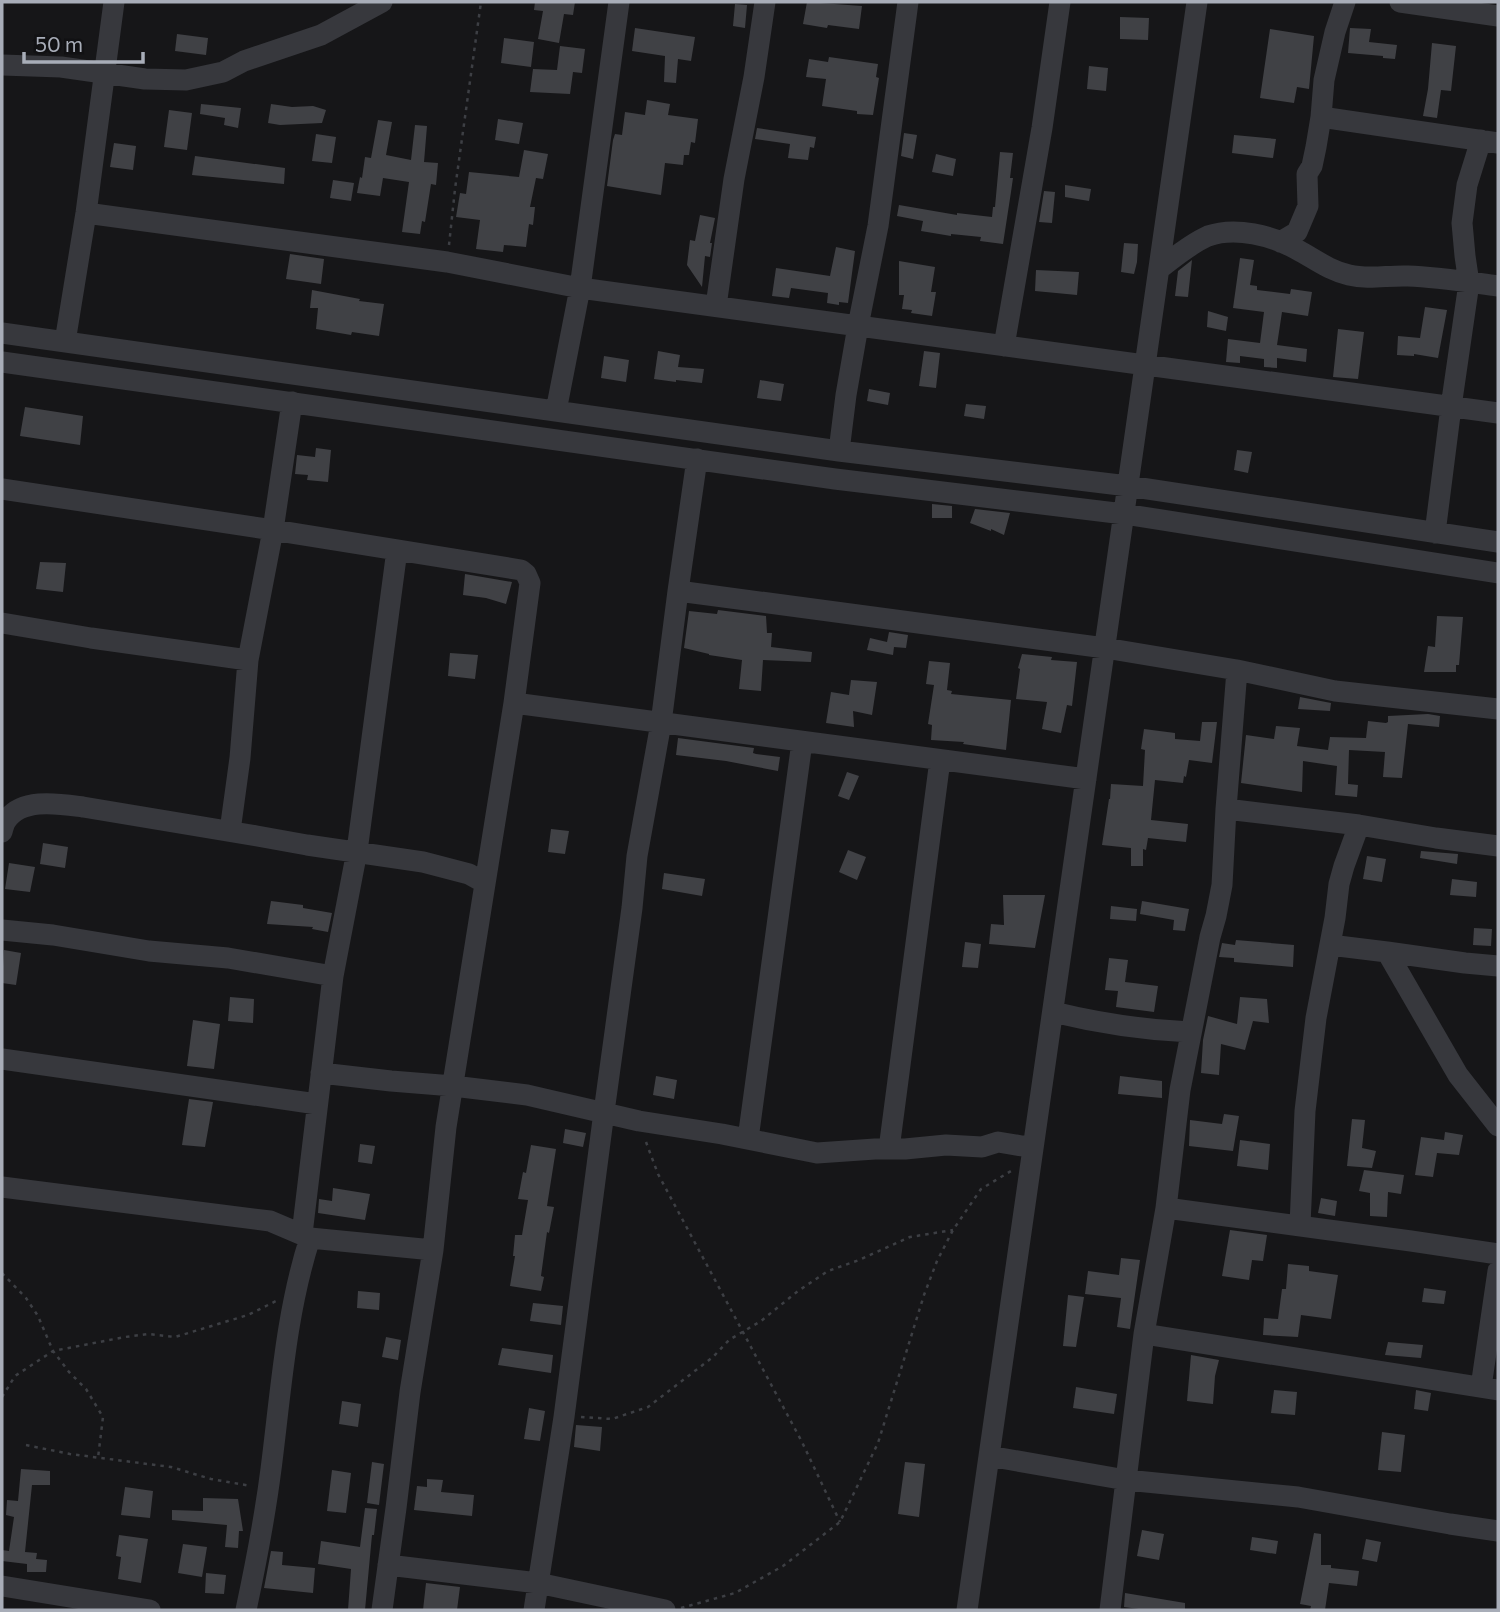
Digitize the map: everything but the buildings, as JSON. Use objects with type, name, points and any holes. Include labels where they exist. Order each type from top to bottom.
[{"type":"street","points":[[65,342],[86,213],[114,2]]},
{"type":"street","points":[[2,65],[61,67],[145,79],[186,80],[215,75],[244,61],[321,35],[382,2]]},
{"type":"street","points":[[556,411],[580,288],[619,2]]},
{"type":"street","points":[[716,306],[732,191],[765,2]]},
{"type":"street","points":[[839,451],[846,395],[878,226],[908,2]]},
{"type":"street","points":[[1003,346],[1042,128],[1060,2]]},
{"type":"street","points":[[967,1610],[1028,1146],[1052,1012],[1197,2]]},
{"type":"street","points":[[1280,242],[1297,232],[1308,206],[1307,174],[1312,166],[1321,117],[1324,80],[1345,2]]},
{"type":"street","points":[[1400,2],[1498,16]]},
{"type":"street","points":[[1321,117],[1489,141],[1467,185],[1462,223],[1469,283],[1435,533]]},
{"type":"street","points":[[86,213],[447,262],[580,288],[1498,413]]},
{"type":"street","points":[[1159,269],[1188,247],[1210,236],[1244,232],[1295,248],[1327,268],[1350,275],[1448,279],[1498,286]]},
{"type":"street","points":[[2,334],[839,451],[1128,486],[1498,542]]},
{"type":"street","points":[[2,362],[835,479],[1124,514],[1498,573]]},
{"type":"street","points":[[230,831],[240,758],[248,660],[292,402]]},
{"type":"street","points":[[534,1610],[564,1417],[637,856],[661,723],[697,459]]},
{"type":"street","points":[[2,489],[521,570],[530,583],[514,703],[446,1127],[433,1250],[410,1392],[382,1610]]},
{"type":"street","points":[[246,1610],[261,1541],[294,1300],[306,1236],[317,1104],[333,976],[357,851],[397,550]]},
{"type":"street","points":[[678,591],[1105,648],[1237,670],[1335,691],[1498,709]]},
{"type":"street","points":[[2,623],[248,660]]},
{"type":"street","points":[[1110,1610],[1144,1334],[1166,1208],[1180,1090],[1222,885],[1237,670]]},
{"type":"street","points":[[514,703],[1086,779]]},
{"type":"street","points":[[748,1139],[802,741]]},
{"type":"street","points":[[889,1149],[940,760]]},
{"type":"street","points":[[2,832],[6,821],[16,811],[30,806],[58,804],[433,865],[469,874],[485,883]]},
{"type":"street","points":[[1226,809],[1498,846]]},
{"type":"street","points":[[1300,1225],[1305,1111],[1315,1018],[1343,866],[1359,825]]},
{"type":"street","points":[[2,930],[68,937],[149,951],[228,958],[333,976]]},
{"type":"street","points":[[1330,945],[1498,966]]},
{"type":"street","points":[[1387,952],[1458,1075],[1498,1126]]},
{"type":"street","points":[[1052,1012],[1158,1031],[1190,1032]]},
{"type":"street","points":[[2,1059],[317,1104]]},
{"type":"street","points":[[321,1073],[527,1095],[639,1121],[817,1153],[946,1145],[982,1147],[998,1142],[1028,1146]]},
{"type":"street","points":[[2,1186],[271,1221],[306,1236],[433,1250]]},
{"type":"street","points":[[1166,1208],[1498,1254]]},
{"type":"street","points":[[1144,1334],[1490,1389],[1498,1270]]},
{"type":"street","points":[[989,1456],[1126,1480],[1298,1497],[1498,1531]]},
{"type":"street","points":[[388,1565],[538,1583],[665,1610]]},
{"type":"street","points":[[2,1587],[150,1610]]},
{"type":"path","points":[[447,262],[481,2]]},
{"type":"path","points":[[639,1121],[658,1174],[803,1442],[841,1522]]},
{"type":"path","points":[[673,1610],[736,1593],[783,1566],[841,1522],[877,1443],[937,1261],[953,1230],[981,1189],[1010,1172],[1028,1146]]},
{"type":"path","points":[[564,1417],[612,1419],[648,1407],[713,1357],[729,1340],[761,1321],[828,1271],[910,1237],[953,1230]]},
{"type":"path","points":[[2,1273],[26,1298],[38,1316],[53,1351],[86,1389],[103,1417],[98,1458]]},
{"type":"path","points":[[2,1397],[15,1376],[53,1351],[125,1336],[175,1338],[248,1315],[282,1297],[294,1300]]},
{"type":"path","points":[[26,1445],[171,1467],[222,1481],[269,1488]]}]
